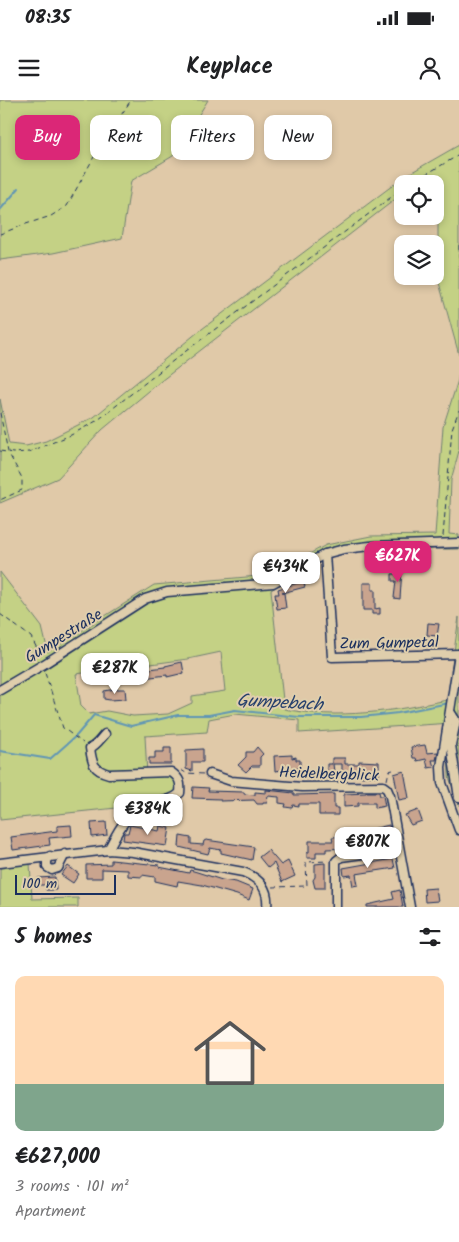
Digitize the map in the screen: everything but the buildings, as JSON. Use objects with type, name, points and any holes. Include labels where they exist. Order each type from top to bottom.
[{"type":"street","name":"Gumpestraße","points":[[0,690],[145,599],[167,592],[272,583],[325,554],[344,549],[370,546],[459,543]]},
{"type":"street","name":"Zum Gumpetal","points":[[325,554],[332,657],[459,654],[454,695],[441,767],[442,783],[459,830]]},
{"type":"street","points":[[451,712],[456,721],[451,745],[459,798]]},
{"type":"street","points":[[106,734],[100,738],[96,745],[90,748],[93,765],[99,771],[109,774],[171,772],[176,775],[181,785],[180,793],[173,800],[150,804],[131,814],[124,821],[108,850]]},
{"type":"street","name":"Heidelbergblick","points":[[210,774],[231,781],[302,787],[377,786],[385,788],[390,796],[410,907]]},
{"type":"street","points":[[336,907],[336,861],[341,857],[399,849]]},
{"type":"street","points":[[0,863],[108,850],[149,855],[251,875],[264,887],[267,896],[267,907]]},
{"type":"street","points":[[50,856],[47,861],[47,867],[52,870],[58,868],[65,854]]},
{"type":"path","points":[[0,234],[51,216],[67,206],[96,155],[131,100]]},
{"type":"path","points":[[425,175],[459,155]]},
{"type":"path","points":[[0,451],[29,452],[45,447],[98,420],[178,357],[394,195]]},
{"type":"path","points":[[459,245],[459,257]]},
{"type":"path","points":[[443,544],[444,507],[452,429],[459,410]]},
{"type":"path","points":[[0,413],[8,452],[22,478],[22,490],[0,500]]},
{"type":"path","points":[[0,614],[30,637],[44,664],[63,728],[80,742]]},
{"type":"path","points":[[176,775],[180,770],[186,773],[210,774]]},
{"type":"path","points":[[385,788],[389,770],[393,770]]},
{"type":"path","points":[[264,887],[307,886],[306,862],[336,861]]},
{"type":"green space","points":[[0,100],[208,100],[199,115],[171,115],[171,157],[131,181],[122,238],[53,253],[0,260]]},
{"type":"green space","points":[[459,145],[459,355],[440,285],[444,285],[444,235],[438,235],[438,225],[444,225],[444,175],[407,175]]},
{"type":"green space","points":[[394,184],[394,200],[161,381],[102,430],[58,478],[0,503],[0,399],[9,444],[26,446],[46,441],[94,417],[198,332]]},
{"type":"green space","points":[[459,370],[459,451],[451,480],[449,534],[459,535],[459,549],[393,549],[342,554],[314,565],[271,590],[284,709],[304,712],[325,714],[366,713],[407,708],[447,700],[459,617],[459,806],[449,777],[448,748],[452,723],[299,733],[299,720],[235,714],[209,719],[207,732],[145,736],[147,775],[172,777],[175,779],[178,791],[171,797],[136,806],[0,820],[0,572],[42,627],[48,652],[154,585],[270,575],[326,545],[371,536],[435,535],[443,427],[458,380]],"holes":[[[221,652],[225,691],[192,696],[192,703],[168,714],[133,716],[107,711],[89,714],[81,706],[76,674],[188,659]]]},
{"type":"green space","points":[[30,863],[32,899],[78,898],[78,907],[0,907],[0,865]]},
{"type":"waterway","points":[[0,210],[19,188]]},
{"type":"waterway","name":"Gumpebach","points":[[0,751],[50,759],[77,735],[94,715],[131,726],[178,715],[209,715],[235,710],[299,717],[361,717],[398,713],[449,703]]}]
